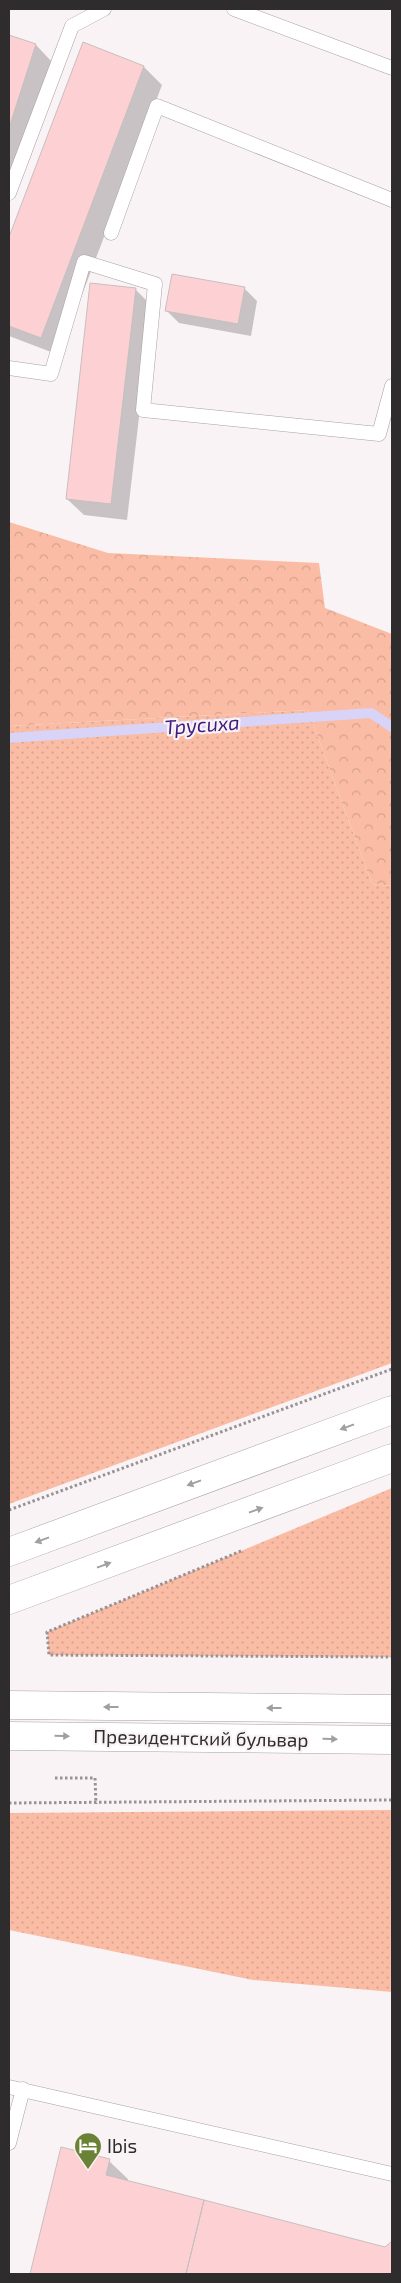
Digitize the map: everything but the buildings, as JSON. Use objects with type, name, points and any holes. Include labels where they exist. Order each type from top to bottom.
[{"type":"main road","points":[[9,1552],[392,1410]]},
{"type":"main road","points":[[9,1600],[392,1458]]},
{"type":"main road","name":"Президентский бульвар","points":[[13,1703],[392,1709]]},
{"type":"main road","name":"Президентский бульвар","points":[[10,1735],[392,1740]]},
{"type":"lane","points":[[9,193],[72,26],[104,9]]},
{"type":"lane","points":[[234,9],[392,68]]},
{"type":"lane","points":[[111,233],[157,106],[392,200]]},
{"type":"lane","points":[[9,368],[51,374],[84,262],[156,284],[143,410],[380,434],[392,386]]},
{"type":"lane","points":[[9,2087],[392,2174]]},
{"type":"lane","points":[[9,2143],[23,2089]]},
{"type":"path","points":[[9,1510],[392,1369]]},
{"type":"path","points":[[247,1548],[47,1632],[49,1655],[392,1657]]},
{"type":"path","points":[[55,1778],[95,1778],[96,1804]]},
{"type":"path","points":[[9,1803],[96,1804],[392,1800]]},
{"type":"green space","points":[[9,522],[108,553],[319,563],[325,608],[392,634],[392,886],[372,884],[308,710],[9,726]]},
{"type":"green space","points":[[308,710],[372,884],[392,886],[392,1363],[9,1504],[9,726]]},
{"type":"green space","points":[[392,1488],[392,1657],[49,1655],[47,1632]]},
{"type":"green space","points":[[392,1810],[392,1992],[253,1980],[9,1930],[9,1813]]},
{"type":"waterway","name":"Трусиха","points":[[9,738],[371,713],[392,727]]},
{"type":"place","name":"Ibis","points":[[88,2170]]}]
